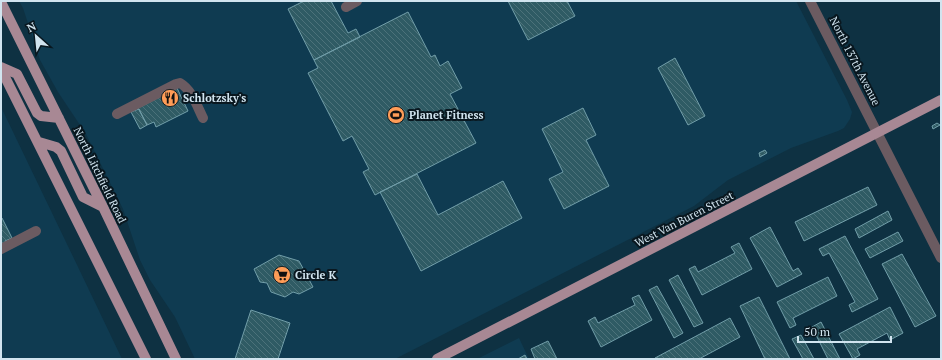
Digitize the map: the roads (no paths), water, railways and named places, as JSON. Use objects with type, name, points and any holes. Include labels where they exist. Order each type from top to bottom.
[{"type":"main road","name":"North Litchfield Road","points":[[1,2],[103,207],[176,359]]},
{"type":"main road","points":[[1,68],[16,74],[37,113],[41,116],[59,118]]},
{"type":"main road","points":[[1,68],[146,359]]},
{"type":"main road","name":"West Van Buren Street","points":[[437,359],[941,100]]},
{"type":"main road","points":[[38,142],[56,147],[61,151],[83,197],[103,207]]},
{"type":"street","points":[[346,7],[357,1]]},
{"type":"street","name":"North 137th Avenue","points":[[810,1],[938,245],[941,257]]},
{"type":"street","points":[[117,114],[180,83],[185,86],[189,92],[203,118]]},
{"type":"street","points":[[1,250],[36,231]]},
{"type":"place","name":"Schlotzsky's","points":[[170,98]]},
{"type":"place","name":"Planet Fitness","points":[[396,115]]},
{"type":"place","name":"Circle K","points":[[282,275]]}]
